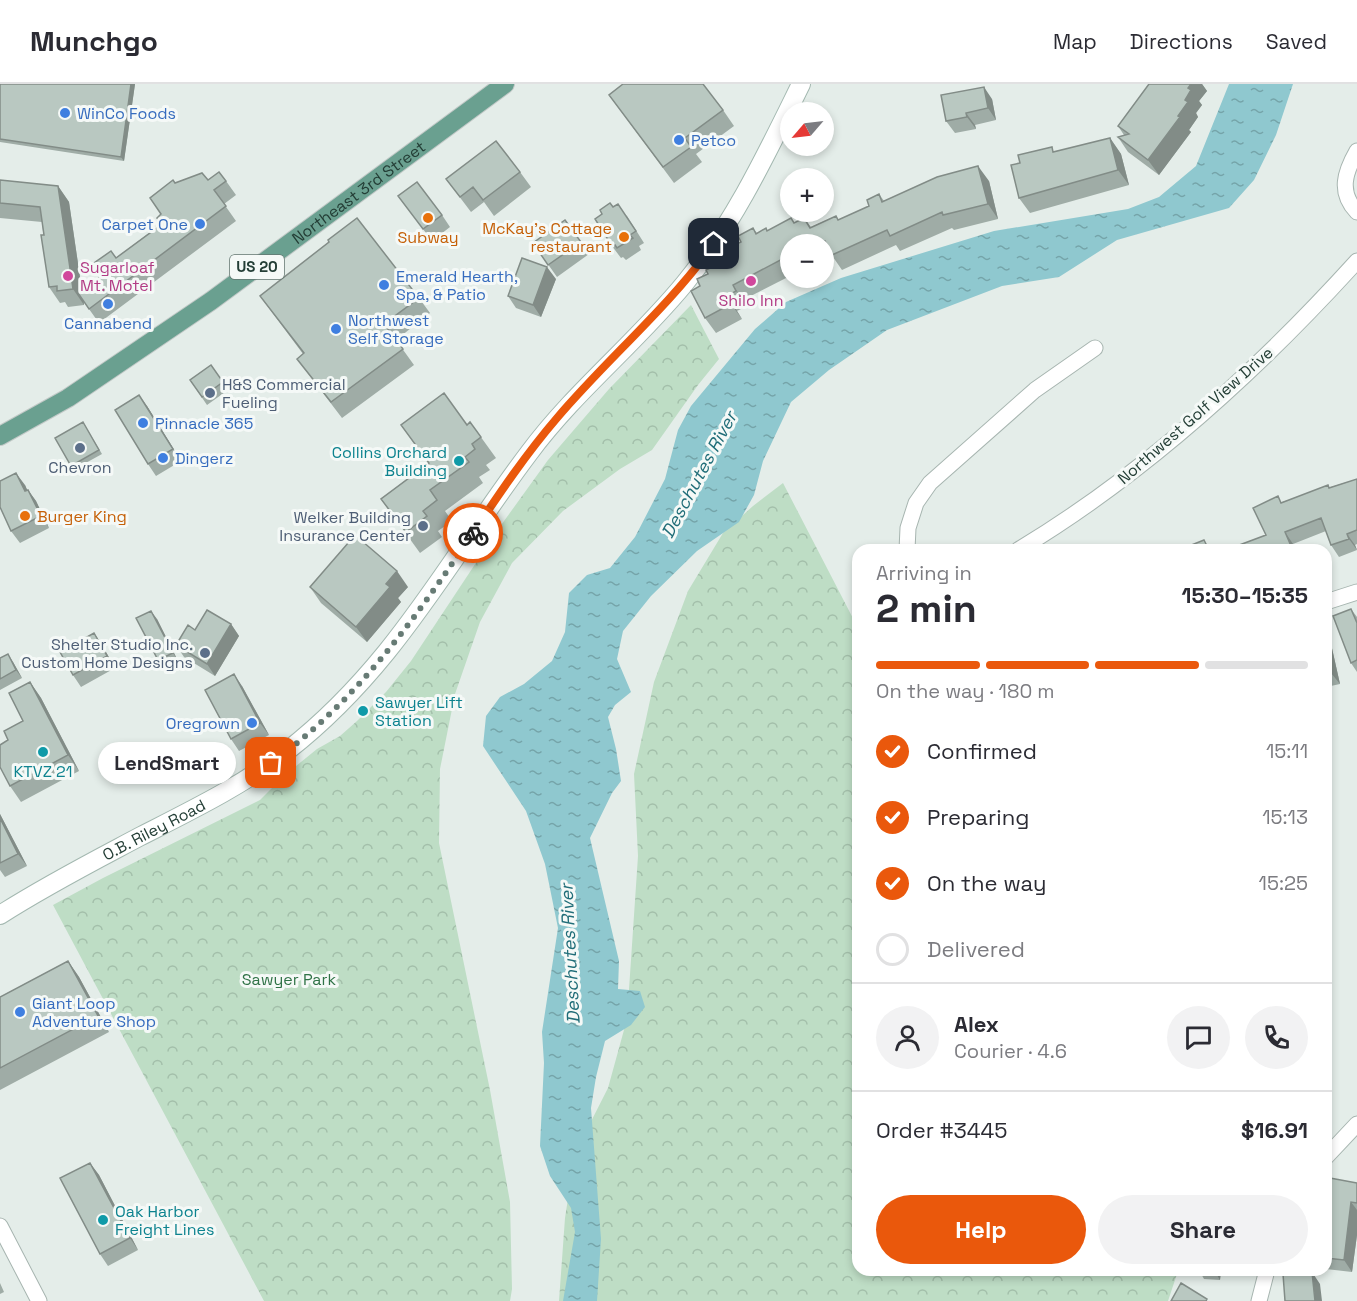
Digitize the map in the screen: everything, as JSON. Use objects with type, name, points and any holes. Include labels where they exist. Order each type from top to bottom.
[{"type":"main road","name":"Northeast 3rd Street","points":[[0,436],[68,398],[211,301],[505,84]]},
{"type":"street","name":"O.B. Riley Road","points":[[0,915],[36,891],[209,802],[242,782],[310,732],[362,682],[412,621],[510,479],[556,418],[665,305],[704,258],[747,190],[801,84]]},
{"type":"street","points":[[1357,151],[1345,178],[1345,194],[1357,212]]},
{"type":"street","name":"Northwest Golf View Drive","points":[[1027,544],[1116,484],[1179,432],[1255,366],[1357,261]]},
{"type":"street","points":[[907,544],[908,528],[916,503],[930,483],[1035,390],[1095,348]]},
{"type":"street","points":[[1332,600],[1357,592]]},
{"type":"street","points":[[1332,1151],[1357,1124]]},
{"type":"street","points":[[0,1226],[39,1301]]},
{"type":"street","points":[[1259,1301],[1265,1276]]},
{"type":"green space","name":"Sawyer Park","points":[[691,305],[719,359],[652,450],[620,469],[563,511],[512,563],[480,622],[455,694],[440,769],[439,843],[490,1090],[510,1202],[512,1289],[510,1301],[264,1301],[53,905],[260,800],[285,775],[317,749],[340,736],[357,721],[386,692],[411,661],[499,528],[548,460],[609,389]]},
{"type":"green space","points":[[783,483],[852,616],[852,1276],[1176,1276],[1168,1301],[559,1301],[565,1218],[575,1153],[608,1088],[627,1019],[638,856],[634,774],[654,682],[688,591],[723,533]]},
{"type":"water","name":"Deschutes River","points":[[1229,84],[1293,84],[1276,135],[1254,180],[1229,208],[1117,240],[1059,277],[1002,286],[887,330],[829,370],[791,402],[763,461],[754,495],[739,522],[697,551],[651,596],[623,631],[617,659],[631,692],[615,705],[608,717],[621,781],[612,793],[590,838],[619,961],[618,989],[640,991],[645,1007],[631,1025],[605,1041],[596,1077],[591,1108],[601,1239],[597,1301],[563,1301],[575,1232],[571,1208],[550,1176],[540,1146],[544,1063],[542,1032],[558,928],[545,864],[526,811],[483,746],[486,716],[500,697],[524,684],[552,661],[565,632],[569,593],[587,575],[610,568],[635,537],[665,479],[678,430],[691,406],[755,329],[786,302],[818,288],[834,288],[834,281],[841,278],[994,231],[1128,209],[1159,197],[1196,166]]},
{"type":"building","name":"WinCo Foods","points":[[0,84],[131,84],[121,157],[0,139]]},
{"type":"building","name":"Petco","points":[[623,84],[703,84],[723,110],[685,138],[691,147],[663,167],[609,95]]},
{"type":"building","points":[[1149,84],[1191,84],[1188,88],[1191,90],[1185,100],[1188,102],[1178,116],[1180,117],[1148,160],[1118,137],[1129,134],[1118,126]]},
{"type":"building","points":[[984,87],[988,108],[966,113],[967,117],[946,121],[941,95]]},
{"type":"building","points":[[1110,138],[1118,170],[1019,198],[1011,165],[1020,163],[1018,155],[1052,147],[1053,152]]},
{"type":"building","points":[[496,141],[520,172],[483,200],[473,187],[460,197],[446,179]]},
{"type":"building","points":[[978,166],[988,204],[943,215],[942,212],[890,236],[887,230],[834,254],[834,234],[780,234],[780,260],[733,285],[736,291],[727,296],[731,304],[705,318],[691,291],[700,286],[697,279],[708,274],[706,270],[720,263],[718,259],[733,251],[731,247],[741,242],[738,236],[753,228],[756,234],[766,228],[767,231],[784,222],[806,222],[810,228],[823,222],[834,222],[836,216],[838,220],[869,206],[867,200],[879,194],[882,202],[937,177]]},
{"type":"building","points":[[219,172],[226,181],[214,190],[226,206],[89,309],[78,293],[103,275],[94,263],[111,251],[116,258],[162,224],[157,218],[161,214],[150,198],[173,180],[175,183],[202,173],[208,180]]},
{"type":"building","points":[[0,180],[58,186],[73,289],[57,291],[57,286],[49,287],[41,235],[44,235],[40,207],[0,203]]},
{"type":"building","name":"Subway","points":[[417,182],[442,215],[423,229],[398,196]]},
{"type":"building","name":"McKay’s Cottage restaurant","points":[[610,203],[613,207],[618,204],[636,231],[630,235],[633,238],[617,248],[615,245],[612,246],[595,219],[602,214],[600,210]]},
{"type":"building","points":[[357,218],[419,298],[384,324],[403,349],[331,402],[297,359],[304,353],[260,296]]},
{"type":"building","points":[[565,220],[581,242],[548,265],[533,243]]},
{"type":"building","points":[[522,258],[547,267],[533,305],[508,296]]},
{"type":"building","points":[[211,365],[223,382],[202,397],[190,380]]},
{"type":"building","points":[[444,393],[467,425],[470,422],[481,437],[472,444],[475,449],[465,457],[469,462],[430,490],[437,500],[423,511],[427,516],[406,532],[381,499],[429,463],[401,425]]},
{"type":"building","points":[[139,395],[173,449],[148,464],[115,410]]},
{"type":"building","name":"Chevron","points":[[83,422],[99,450],[71,466],[55,438]]},
{"type":"building","name":"Burger King","points":[[16,473],[25,491],[28,490],[41,516],[11,531],[0,507],[0,481]]},
{"type":"building","points":[[1357,479],[1357,530],[1347,534],[1349,539],[1331,544],[1321,518],[1285,532],[1290,544],[1242,544],[1266,535],[1253,508],[1278,496],[1281,503],[1328,485],[1329,488]]},
{"type":"building","points":[[355,535],[397,571],[386,584],[390,587],[356,627],[310,587]]},
{"type":"building","points":[[1204,540],[1206,544],[1194,544]]},
{"type":"building","points":[[1351,609],[1357,623],[1357,660],[1351,663],[1333,616]]},
{"type":"building","points":[[207,610],[231,624],[207,664],[176,645],[188,625],[195,630]]},
{"type":"building","points":[[151,611],[173,653],[158,660],[136,618]]},
{"type":"building","points":[[94,633],[107,656],[73,675],[60,652]]},
{"type":"building","points":[[8,654],[16,670],[0,679],[0,658]]},
{"type":"building","points":[[234,674],[260,723],[231,739],[205,690]]},
{"type":"building","name":"KTVZ 21","points":[[30,682],[68,755],[10,786],[0,767],[0,745],[8,740],[4,731],[23,721],[9,693]]},
{"type":"building","points":[[0,818],[18,854],[0,863]]},
{"type":"building","points":[[68,961],[98,1016],[0,1068],[0,997]]},
{"type":"building","name":"Oak Harbor Freight Lines","points":[[90,1163],[130,1238],[100,1254],[60,1178]]},
{"type":"building","points":[[1332,1178],[1357,1183],[1357,1203],[1351,1202],[1344,1260],[1332,1259]]},
{"type":"building","points":[[1283,1276],[1312,1276],[1315,1301],[1285,1301]]},
{"type":"building","points":[[1181,1283],[1207,1299],[1206,1301],[1171,1301]]},
{"type":"way so far","points":[[271,763],[342,704],[362,682],[412,621],[473,533]]},
{"type":"place","name":"WinCo Foods","points":[[65,113]]},
{"type":"place","name":"Petco","points":[[679,140]]},
{"type":"place","name":"Subway","points":[[428,218]]},
{"type":"place","name":"Carpet One","points":[[200,224]]},
{"type":"place","name":"McKay’s Cottage restaurant","points":[[624,237]]},
{"type":"place","name":"Sugarloaf Mt. Motel","points":[[68,276]]},
{"type":"place","name":"Shilo Inn","points":[[751,281]]},
{"type":"place","name":"Emerald Hearth, Spa, & Patio","points":[[384,285]]},
{"type":"place","name":"Cannabend","points":[[108,304]]},
{"type":"place","name":"Northwest Self Storage","points":[[336,329]]},
{"type":"place","name":"H&S Commercial Fueling","points":[[210,393]]},
{"type":"place","name":"Pinnacle 365","points":[[143,423]]},
{"type":"place","name":"Chevron","points":[[80,448]]},
{"type":"place","name":"Dingerz","points":[[163,458]]},
{"type":"place","name":"Collins Orchard Building","points":[[459,461]]},
{"type":"place","name":"Burger King","points":[[25,516]]},
{"type":"place","name":"Welker Building Insurance Center","points":[[423,526]]},
{"type":"place","name":"Shelter Studio Inc. Custom Home Designs","points":[[205,653]]},
{"type":"place","name":"Sawyer Lift Station","points":[[363,711]]},
{"type":"place","name":"Oregrown","points":[[252,723]]},
{"type":"place","name":"KTVZ 21","points":[[43,752]]},
{"type":"place","name":"LendSmart","points":[[271,763]]},
{"type":"place","name":"Giant Loop Adventure Shop","points":[[20,1012]]},
{"type":"place","name":"Oak Harbor Freight Lines","points":[[103,1220]]},
{"type":"route","points":[[473,533],[556,418],[684,284],[714,244]]}]
